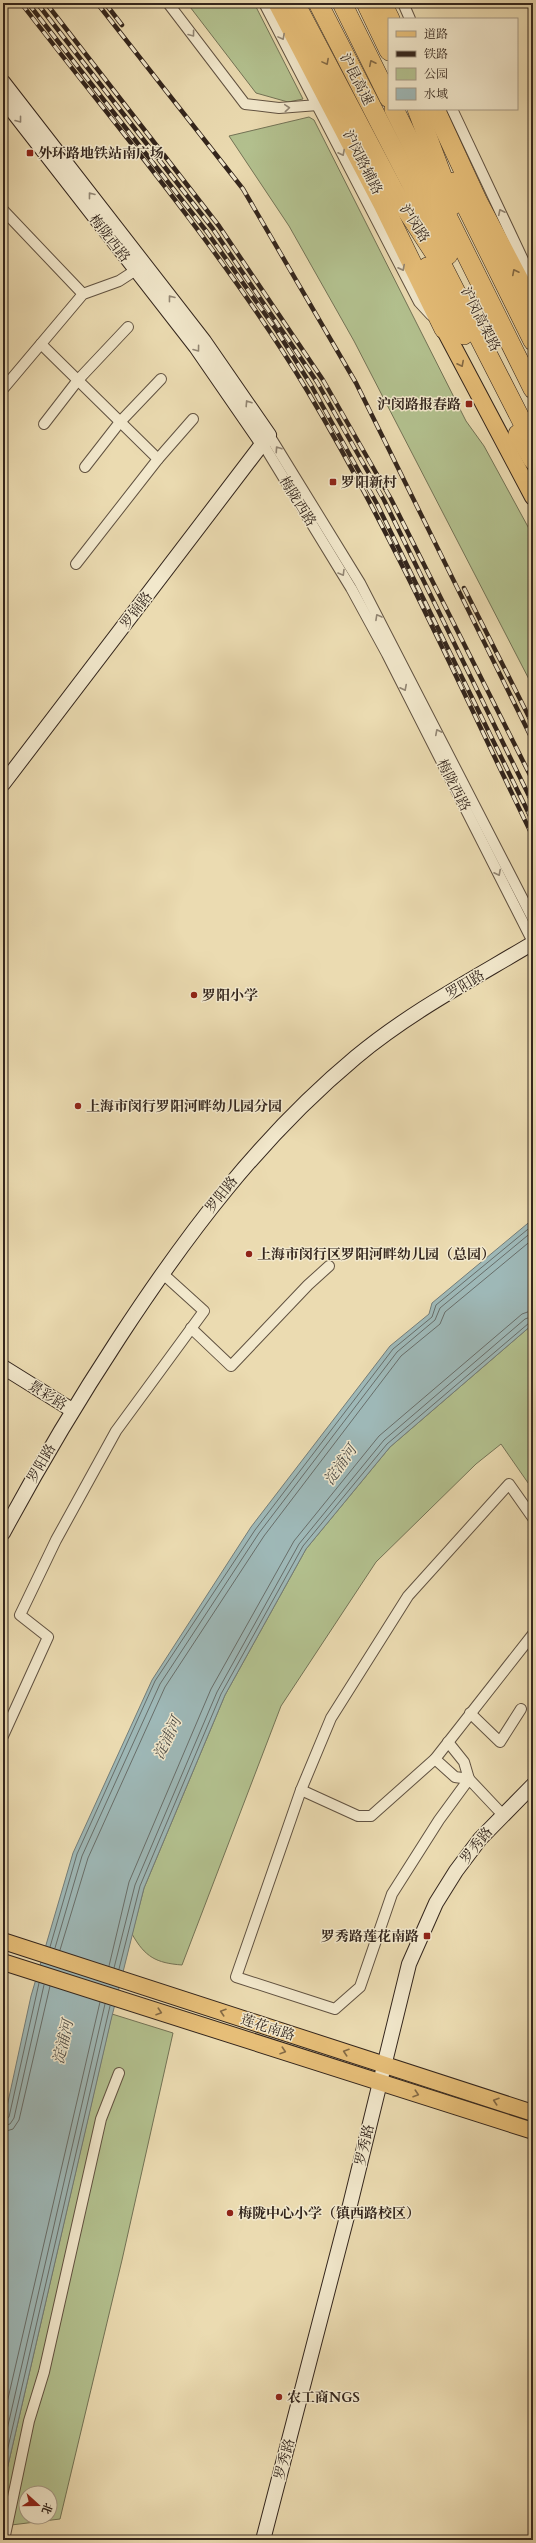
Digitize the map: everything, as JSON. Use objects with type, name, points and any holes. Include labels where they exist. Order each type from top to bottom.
[{"type":"highway","points":[[278,3],[388,197],[435,267],[533,443]]},
{"type":"highway","name":"沪闵路","points":[[295,3],[388,197]]},
{"type":"highway","name":"沪昆高速","points":[[318,3],[388,139],[448,209]]},
{"type":"highway","name":"沪昆高速","points":[[342,3],[388,96]]},
{"type":"highway","points":[[366,3],[388,49]]},
{"type":"highway","points":[[382,3],[390,18]]},
{"type":"highway","name":"沪昆高速","points":[[395,110],[448,209]]},
{"type":"highway","points":[[425,113],[449,138],[478,202],[533,307]]},
{"type":"highway","points":[[425,113],[448,209],[533,365]]},
{"type":"highway","points":[[449,138],[448,209],[500,272],[533,340]]},
{"type":"highway","points":[[388,139],[448,306],[533,460]]},
{"type":"highway","points":[[388,197],[444,329]]},
{"type":"highway","name":"沪闵高架路","points":[[448,209],[474,289],[533,420]]},
{"type":"highway","name":"沪闵高架路","points":[[474,289],[533,389]]},
{"type":"main road","points":[[444,329],[533,497]]},
{"type":"main road","name":"莲花南路","points":[[3,1941],[533,2113]]},
{"type":"main road","name":"莲花南路","points":[[3,1962],[533,2131]]},
{"type":"street","points":[[168,3],[245,104],[279,108],[318,105]]},
{"type":"street","name":"沪闵路辅路","points":[[264,3],[419,302],[444,329]]},
{"type":"street","points":[[403,3],[410,18]]},
{"type":"street","name":"梅陇西路","points":[[3,82],[204,341],[266,440],[351,588],[464,794],[485,836],[533,942]]},
{"type":"street","name":"梅陇西路","points":[[4,103],[196,347],[266,440]]},
{"type":"street","points":[[452,110],[533,281]]},
{"type":"street","points":[[3,210],[83,294]]},
{"type":"street","points":[[3,389],[83,294],[118,280],[136,270]]},
{"type":"street","points":[[44,424],[78,380],[128,327]]},
{"type":"street","points":[[41,344],[158,459]]},
{"type":"street","points":[[85,467],[120,422],[161,379]]},
{"type":"street","points":[[76,564],[158,459],[193,419]]},
{"type":"street","name":"罗锦路","points":[[3,784],[266,440]]},
{"type":"street","name":"梅陇西路","points":[[485,836],[533,919]]},
{"type":"street","name":"罗阳路","points":[[3,1533],[72,1410],[162,1272],[197,1224],[248,1160],[304,1102],[357,1056],[402,1023],[533,942]]},
{"type":"street","points":[[191,1328],[231,1366],[308,1285],[329,1266]]},
{"type":"street","points":[[3,1736],[48,1637],[20,1615],[56,1540],[116,1431],[204,1311],[162,1272]]},
{"type":"street","name":"景彩路","points":[[3,1367],[72,1410]]},
{"type":"street","points":[[469,1779],[439,1820],[392,1894],[360,1987],[335,2009],[236,1977],[301,1790],[331,1718],[408,1596],[508,1484],[533,1518]]},
{"type":"street","points":[[301,1790],[358,1816],[371,1816],[435,1759],[533,1634]]},
{"type":"street","points":[[470,1713],[500,1742],[521,1709]]},
{"type":"street","points":[[448,1742],[464,1762],[469,1779],[502,1814]]},
{"type":"street","points":[[435,1759],[455,1777],[469,1779]]},
{"type":"street","name":"罗秀路","points":[[263,2540],[349,2209],[401,1992],[420,1934],[456,1871],[502,1814],[533,1784]]},
{"type":"street","points":[[4,2540],[29,2421],[44,2372],[101,2119],[119,2073]]},
{"type":"green space","points":[[187,3],[254,3],[303,99],[288,102],[256,93]]},
{"type":"green space","points":[[309,117],[314,120],[466,421],[484,446],[533,536],[533,687],[354,341],[289,226],[229,136]]},
{"type":"green space","points":[[533,1324],[533,1490],[501,1444],[476,1464],[376,1562],[281,1706],[182,1965],[165,1963],[152,1957],[142,1948],[132,1934],[144,1888],[225,1695],[306,1549],[390,1447]]},
{"type":"green space","points":[[112,2014],[173,2033],[122,2260],[60,2519],[58,2519],[58,2485],[18,2485],[18,2524],[3,2526],[3,2487]]},
{"type":"water","name":"淀浦河","points":[[533,1219],[533,1324],[390,1447],[306,1549],[225,1695],[144,1888],[111,2020],[3,2487],[3,2125],[31,1996],[73,1853],[152,1680],[251,1527],[390,1346],[429,1314],[432,1303]]},
{"type":"railway","points":[[21,3],[207,242],[276,341],[308,392],[339,446],[397,556],[533,837]]},
{"type":"railway","points":[[28,3],[207,232],[277,331],[311,385],[377,504],[533,822]]},
{"type":"railway","points":[[37,3],[213,229],[317,382],[384,500],[533,804]]},
{"type":"railway","points":[[46,3],[219,226],[323,380],[391,499],[533,781]]},
{"type":"railway","points":[[97,3],[243,189],[356,383],[533,741]]},
{"type":"railway","points":[[105,3],[122,25]]},
{"type":"railway","points":[[464,588],[533,725]]},
{"type":"place","name":"外环路地铁站南广场","points":[[30,153]]},
{"type":"place","name":"沪闵路报春路","points":[[469,404]]},
{"type":"place","name":"罗阳新村","points":[[333,482]]},
{"type":"place","name":"罗阳小学","points":[[194,995]]},
{"type":"place","name":"上海市闵行罗阳河畔幼儿园分园","points":[[78,1106]]},
{"type":"place","name":"上海市闵行区罗阳河畔幼儿园（总园）","points":[[249,1254]]},
{"type":"place","name":"罗秀路莲花南路","points":[[427,1936]]},
{"type":"place","name":"梅陇中心小学（镇西路校区）","points":[[230,2213]]},
{"type":"place","name":"农工商NGS","points":[[279,2397]]}]
